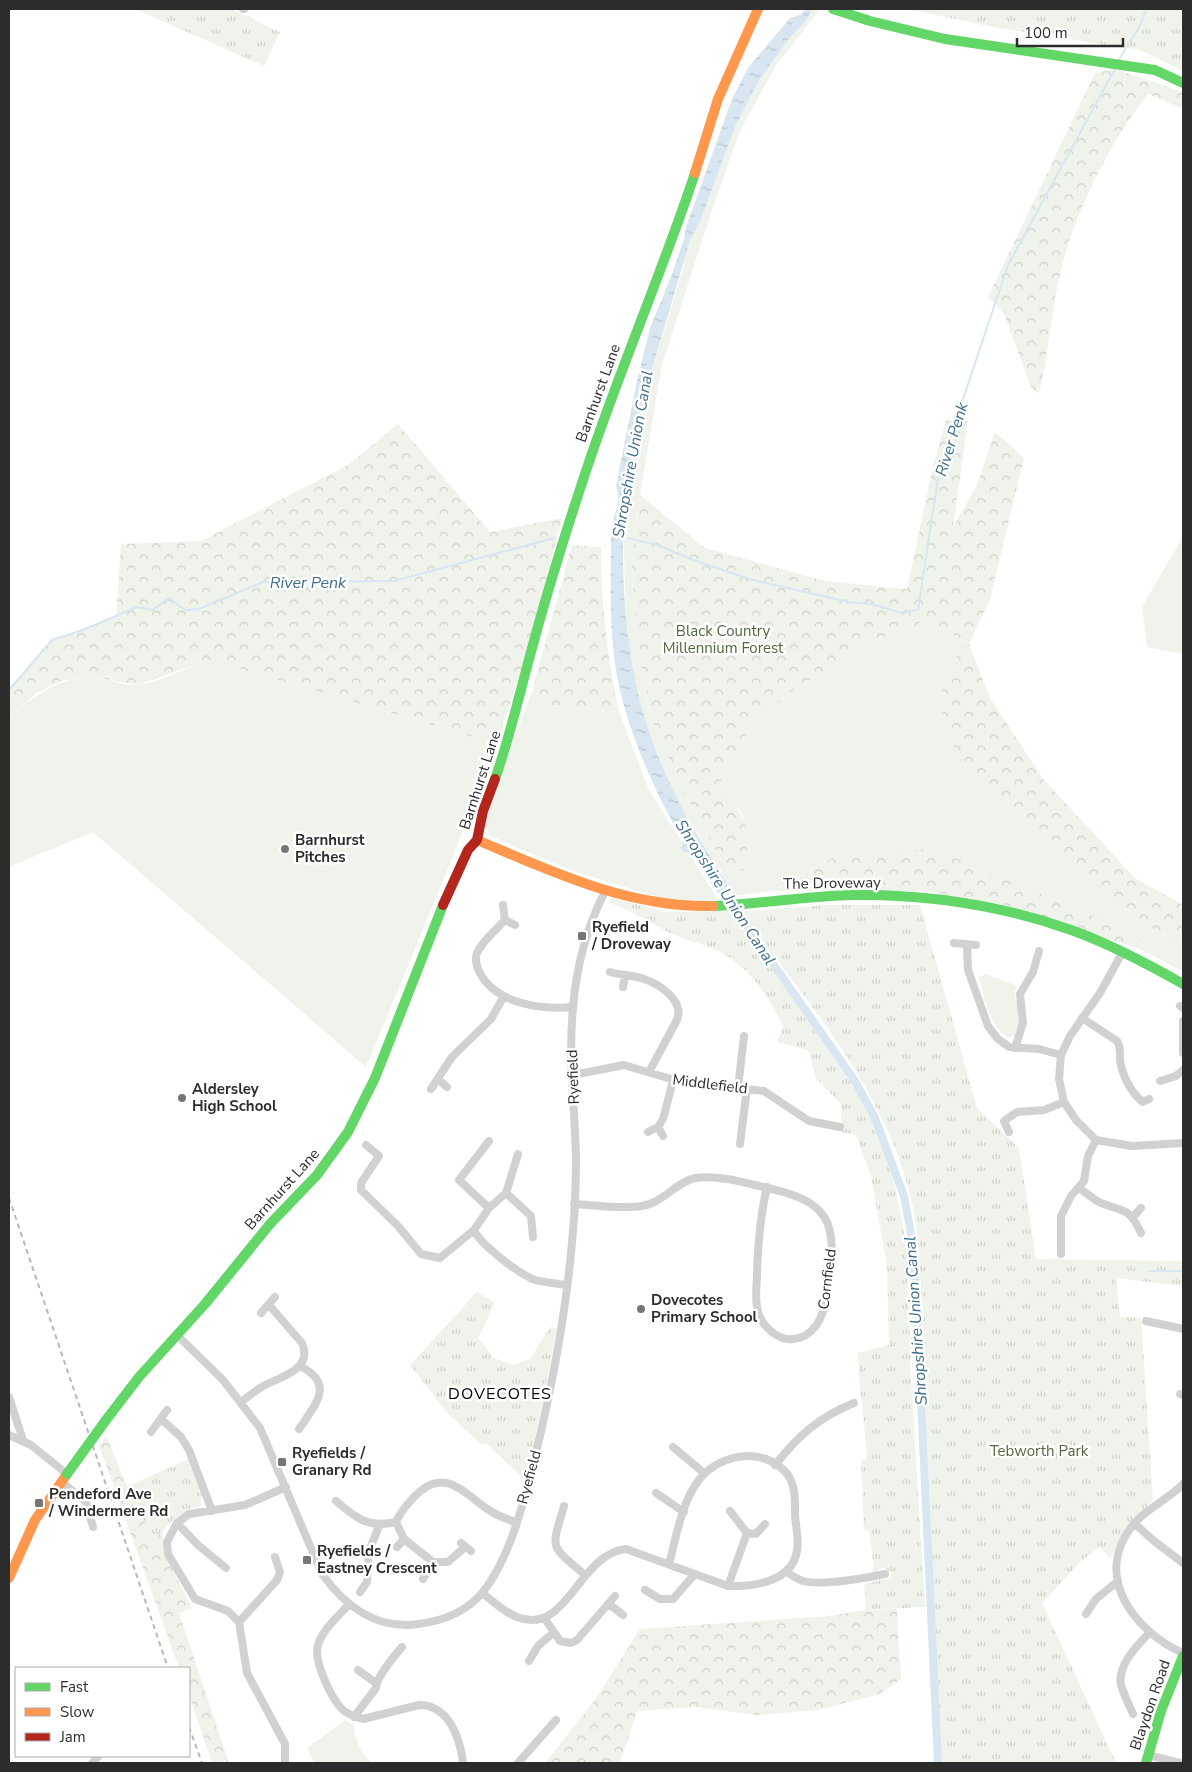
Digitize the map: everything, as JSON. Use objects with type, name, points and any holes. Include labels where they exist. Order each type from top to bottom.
[{"type":"street","name":"Barnhurst Lane","points":[[9,1578],[35,1520],[106,1420],[140,1377],[265,1230],[317,1175],[348,1132],[375,1078],[439,914],[468,850],[477,840],[483,811],[510,737],[531,651],[586,471],[634,336],[680,218],[718,99],[758,9]]},
{"type":"street","points":[[833,9],[915,35],[988,48],[1136,66],[1154,70],[1183,83]]},
{"type":"street","name":"The Droveway","points":[[477,840],[539,866],[606,890],[656,904],[681,906],[718,905],[750,901],[868,895],[974,905],[1022,916],[1105,944],[1183,984]]},
{"type":"street","name":"Ryefield","points":[[177,1335],[210,1366],[241,1402],[260,1428],[322,1574],[334,1591],[349,1604],[383,1622],[405,1626],[434,1622],[454,1616],[482,1593],[503,1558],[517,1522],[540,1437],[562,1335],[574,1204],[573,1008],[581,960],[592,924],[606,890]]},
{"type":"street","points":[[504,905],[505,920],[476,954],[476,963],[483,979],[504,996],[530,1005],[573,1008]]},
{"type":"street","points":[[505,920],[515,925]]},
{"type":"street","points":[[954,943],[976,945]]},
{"type":"street","points":[[967,945],[968,970],[988,1026],[1003,1044],[1015,1048],[1039,1049],[1062,1055]]},
{"type":"street","points":[[1015,1048],[1023,1023],[1020,994],[1031,977],[1039,951]]},
{"type":"street","points":[[1122,953],[1105,985],[1070,1036],[1062,1055],[1060,1079],[1064,1102],[1076,1120],[1096,1140],[1132,1146],[1183,1143]]},
{"type":"street","points":[[610,972],[652,982],[676,1002],[680,1011],[649,1072]]},
{"type":"street","points":[[623,986],[625,976]]},
{"type":"street","points":[[431,1089],[452,1057],[491,1019],[504,996]]},
{"type":"street","points":[[1082,1018],[1114,1038],[1120,1046],[1116,1058],[1124,1076],[1138,1098],[1143,1102],[1150,1099]]},
{"type":"street","points":[[1183,1021],[1183,1053]]},
{"type":"street","points":[[740,1144],[744,1036]]},
{"type":"street","name":"Middlefield","points":[[574,1075],[622,1065],[649,1072],[672,1081],[764,1091],[809,1121],[840,1127]]},
{"type":"street","points":[[1160,1081],[1176,1076],[1183,1070]]},
{"type":"street","points":[[438,1079],[447,1087]]},
{"type":"street","points":[[648,1132],[658,1127],[662,1119],[672,1081]]},
{"type":"street","points":[[1009,1132],[1004,1121],[1017,1112],[1044,1110],[1064,1102]]},
{"type":"street","points":[[658,1127],[663,1136]]},
{"type":"street","points":[[1061,1254],[1061,1216],[1071,1196],[1079,1188],[1086,1174],[1088,1156],[1096,1140]]},
{"type":"street","points":[[489,1141],[459,1180],[489,1208]]},
{"type":"street","points":[[366,1145],[379,1156],[361,1183],[361,1190],[398,1226],[421,1254],[435,1258],[445,1256],[474,1230],[489,1208],[506,1193],[518,1154]]},
{"type":"street","name":"Cornfield","points":[[574,1204],[643,1206],[658,1200],[688,1180],[697,1178],[732,1180],[767,1187],[789,1193],[810,1202],[826,1219],[833,1254],[822,1315],[812,1330],[799,1338],[782,1338],[774,1334],[765,1325],[757,1308],[759,1221],[767,1187]]},
{"type":"street","points":[[1079,1188],[1098,1202],[1118,1207],[1134,1218],[1141,1233]]},
{"type":"street","points":[[506,1193],[531,1216],[532,1236]]},
{"type":"street","points":[[1134,1218],[1141,1208]]},
{"type":"street","points":[[474,1230],[479,1239],[518,1271],[535,1279],[566,1285]]},
{"type":"street","points":[[1060,1238],[1070,1238]]},
{"type":"street","points":[[261,1313],[275,1297]]},
{"type":"street","points":[[241,1402],[260,1388],[300,1366],[305,1355],[302,1343],[269,1305]]},
{"type":"street","points":[[1146,1321],[1183,1329]]},
{"type":"street","points":[[299,1429],[319,1400],[320,1390],[314,1373],[300,1366]]},
{"type":"street","points":[[9,1397],[23,1440]]},
{"type":"street","points":[[775,1465],[804,1433],[823,1417],[854,1403]]},
{"type":"street","points":[[151,1432],[168,1410]]},
{"type":"street","points":[[161,1419],[181,1437],[189,1450],[212,1511]]},
{"type":"street","points":[[9,1435],[23,1440],[82,1497],[89,1510],[93,1527]]},
{"type":"street","points":[[673,1448],[704,1473]]},
{"type":"street","points":[[482,1593],[517,1617],[545,1619],[559,1609],[585,1575],[604,1556],[618,1550],[633,1550],[694,1574],[728,1586],[746,1587],[763,1583],[786,1571],[797,1551],[795,1495],[787,1475],[775,1465],[760,1458],[735,1457],[722,1461],[704,1473],[695,1486],[684,1512],[669,1564]]},
{"type":"street","points":[[396,1522],[401,1512],[418,1493],[439,1484],[461,1487],[490,1511],[517,1522]]},
{"type":"street","points":[[1182,1487],[1134,1523],[1119,1550],[1118,1581],[1126,1604],[1150,1632],[1183,1655]]},
{"type":"street","points":[[285,1763],[285,1744],[247,1673],[239,1622],[228,1611],[194,1599],[188,1592],[168,1554],[167,1542],[177,1523],[189,1514],[245,1505],[286,1488]]},
{"type":"street","points":[[656,1493],[684,1512]]},
{"type":"street","points":[[336,1501],[356,1517],[379,1526],[396,1522]]},
{"type":"street","points":[[564,1506],[554,1540],[556,1548],[585,1575]]},
{"type":"street","points":[[730,1511],[747,1533],[756,1534],[765,1524]]},
{"type":"street","points":[[396,1522],[404,1539],[433,1562],[448,1562],[466,1547]]},
{"type":"street","points":[[177,1523],[198,1545],[226,1568]]},
{"type":"street","points":[[1134,1523],[1154,1542],[1183,1563]]},
{"type":"street","points":[[360,1592],[371,1570],[369,1551],[379,1526]]},
{"type":"street","points":[[728,1586],[747,1533]]},
{"type":"street","points":[[398,1547],[404,1539]]},
{"type":"street","points":[[239,1622],[277,1580],[280,1572],[275,1557]]},
{"type":"street","points":[[423,1579],[433,1562]]},
{"type":"street","points":[[786,1571],[796,1578],[808,1582],[857,1579],[885,1574]]},
{"type":"street","points":[[650,1591],[660,1599],[673,1599],[694,1574]]},
{"type":"street","points":[[1086,1614],[1096,1599],[1118,1581]]},
{"type":"street","points":[[545,1619],[553,1634],[560,1641],[572,1643],[616,1596]]},
{"type":"street","points":[[349,1604],[318,1643],[316,1654],[334,1698],[342,1709],[354,1717],[363,1720],[373,1719],[419,1705],[429,1705],[440,1710],[450,1720],[463,1763]]},
{"type":"street","points":[[609,1604],[623,1615]]},
{"type":"street","points":[[1133,1714],[1121,1684],[1121,1676],[1134,1649],[1150,1632]]},
{"type":"street","points":[[529,1662],[538,1646],[553,1634]]},
{"type":"street","points":[[354,1717],[376,1688],[376,1683],[402,1647]]},
{"type":"street","name":"Blaydon Road","points":[[1147,1759],[1161,1711],[1183,1655]]},
{"type":"street","points":[[358,1670],[376,1683]]},
{"type":"street","points":[[518,1763],[556,1720]]},
{"type":"street","points":[[1147,1759],[1180,1763]]},
{"type":"green space","points":[[135,9],[231,9],[248,15],[280,32],[264,66]]},
{"type":"green space","points":[[813,9],[820,9],[775,67],[740,131],[711,213],[662,365],[640,495],[631,570],[638,650],[652,719],[679,783],[730,876],[744,870],[743,815],[719,784],[751,725],[796,688],[871,642],[915,626],[926,618],[969,644],[952,661],[1140,922],[1183,944],[1183,972],[1143,950],[1139,936],[840,854],[772,891],[735,896],[705,850],[666,778],[644,720],[631,669],[626,632],[623,507],[635,454],[644,397],[684,266],[683,259],[690,240],[700,222],[735,127],[758,82]]},
{"type":"green space","points":[[907,9],[1183,9],[1183,71],[1140,50],[998,28]]},
{"type":"green space","points":[[1115,69],[1183,92],[1183,109],[1148,94],[1107,156],[1085,201],[1061,270],[1039,393],[1032,390],[1004,314],[988,297],[1095,73]]},
{"type":"green space","name":"Black Country Millennium Forest","points":[[946,420],[968,421],[953,527],[977,485],[995,432],[1024,458],[990,599],[969,644],[926,618],[915,626],[871,642],[796,688],[751,725],[720,784],[741,815],[747,832],[747,855],[744,870],[730,876],[679,783],[652,719],[638,650],[631,570],[640,495],[705,548],[825,581],[907,589],[932,471]]},
{"type":"green space","points":[[398,424],[490,532],[562,518],[530,642],[497,744],[208,660],[138,685],[99,678],[61,681],[38,692],[9,717],[9,690],[52,640],[116,616],[121,544],[201,541],[348,465]]},
{"type":"green space","points":[[1183,536],[1183,654],[1147,647],[1142,607]]},
{"type":"green space","points":[[572,545],[601,547],[602,589],[606,630],[619,712],[541,705],[532,691]]},
{"type":"green space","points":[[969,644],[990,698],[1044,780],[1135,878],[1183,905],[1183,944],[1140,922],[1074,871],[995,799],[955,749],[939,701],[952,661]]},
{"type":"green space","name":"Barnhurst Pitches","points":[[208,660],[497,744],[366,1067],[93,832],[9,867],[9,717],[40,693],[63,682],[87,678],[139,685],[164,678]]},
{"type":"green space","points":[[532,691],[541,705],[619,712],[649,790],[683,844],[683,852],[688,852],[718,900],[664,899],[570,870],[490,836],[483,823]]},
{"type":"green space","points":[[934,849],[1139,936],[1143,950],[1001,904],[920,891],[772,891],[840,854]]},
{"type":"green space","points":[[612,898],[667,912],[731,910],[855,1088],[877,1129],[895,1186],[906,1242],[910,1335],[914,1345],[910,1361],[925,1607],[866,1610],[864,1584],[890,1578],[892,1573],[884,1568],[871,1573],[874,1567],[869,1531],[864,1530],[861,1461],[867,1459],[858,1353],[889,1345],[887,1266],[871,1176],[856,1135],[841,1132],[841,1104],[816,1078],[808,1050],[777,1042],[783,1025],[770,1002],[745,971],[724,954],[712,948],[672,934],[607,902]]},
{"type":"green space","name":"Tebworth Park","points":[[826,905],[920,905],[977,1108],[1019,1148],[1036,1259],[1183,1261],[1183,1286],[1116,1278],[1120,1317],[1141,1318],[1153,1500],[1129,1524],[1110,1558],[1100,1547],[1080,1562],[1042,1603],[1116,1763],[941,1763],[920,1275],[913,1207],[902,1166],[886,1126],[866,1088],[819,1016],[740,912]]},
{"type":"green space","points":[[986,974],[1017,986],[1015,994],[1020,1020],[1015,1035],[1009,1038],[1002,1033],[988,1011],[979,977]]},
{"type":"green space","points":[[477,1292],[495,1303],[478,1338],[494,1358],[513,1365],[530,1359],[550,1327],[557,1328],[533,1448],[524,1479],[486,1443],[482,1445],[449,1415],[410,1365]]},
{"type":"green space","points":[[106,1436],[127,1486],[139,1482],[162,1531],[166,1553],[173,1571],[192,1608],[179,1613],[229,1763],[212,1763],[190,1698],[190,1667],[179,1667],[99,1446]]},
{"type":"green space","points":[[188,1459],[201,1494],[201,1506],[186,1511],[174,1519],[154,1542],[127,1487]]},
{"type":"green space","points":[[897,1609],[901,1679],[880,1694],[818,1710],[757,1715],[696,1707],[637,1711],[620,1763],[545,1763],[595,1700],[640,1629],[829,1616],[866,1610]]},
{"type":"green space","points":[[345,1720],[354,1725],[358,1744],[370,1761],[368,1763],[314,1763],[307,1748]]},
{"type":"water","points":[[806,9],[813,9],[758,82],[735,127],[700,222],[690,240],[644,397],[624,511],[625,603],[629,647],[637,689],[648,728],[663,767],[702,844],[728,885],[723,894],[718,893],[690,852],[683,852],[681,849],[683,841],[645,766],[630,726],[619,686],[613,647],[611,530],[618,503],[616,486],[637,381],[650,328],[671,277],[684,239],[686,227],[732,99],[748,68],[790,18],[802,14]]},
{"type":"waterway","name":"River Penk","points":[[1119,60],[1138,29],[1146,9]]},
{"type":"waterway","name":"River Penk","points":[[629,538],[660,546],[688,558],[749,579],[848,602],[872,604],[901,613],[918,610],[939,471],[1008,265],[1116,67]]},
{"type":"waterway","name":"River Penk","points":[[9,690],[52,640],[83,630],[137,607],[153,610],[169,598],[185,610],[199,609],[263,582],[394,581],[554,538]]},
{"type":"waterway","name":"Shropshire Union Canal","points":[[718,885],[855,1081],[875,1118],[904,1196],[915,1271],[938,1763]]},
{"type":"waterway","points":[[1149,1271],[1183,1271]]},
{"type":"railway","points":[[9,1198],[168,1667]]},
{"type":"railway","points":[[190,1730],[202,1763]]},
{"type":"traffic: fast","points":[[833,9],[870,21],[945,39],[1155,70],[1183,83]]},
{"type":"traffic: fast","points":[[495,779],[510,732],[550,584],[579,494],[612,396],[669,248],[695,173]]},
{"type":"traffic: fast","points":[[713,906],[853,895],[881,895],[965,903],[993,908],[1074,931],[1130,955],[1183,984]]},
{"type":"traffic: fast","points":[[106,1420],[139,1377],[205,1304],[270,1224],[317,1175],[348,1132],[375,1078],[443,905]]},
{"type":"traffic: fast","points":[[67,1474],[106,1420]]},
{"type":"traffic: fast","points":[[1146,1763],[1161,1711],[1183,1656]]},
{"type":"traffic: slow","points":[[695,173],[718,99],[758,9]]},
{"type":"traffic: slow","points":[[477,840],[592,886],[651,901],[713,906]]},
{"type":"traffic: slow","points":[[9,1578],[35,1520],[67,1474]]},
{"type":"traffic: jam","points":[[443,905],[468,850],[477,840],[483,811],[495,779]]},
{"type":"place","name":"Barnhurst Pitches","points":[[285,849]]},
{"type":"place","name":"Ryefield / Droveway","points":[[582,936]]},
{"type":"place","name":"Aldersley High School","points":[[182,1098]]},
{"type":"place","name":"Dovecotes Primary School","points":[[641,1309]]},
{"type":"place","name":"Ryefields / Granary Rd","points":[[282,1462]]},
{"type":"place","name":"Pendeford Ave / Windermere Rd","points":[[39,1503]]},
{"type":"place","name":"Ryefields / Eastney Crescent","points":[[307,1560]]},
{"type":"district","name":"DOVECOTES","points":[[500,1393]]}]
